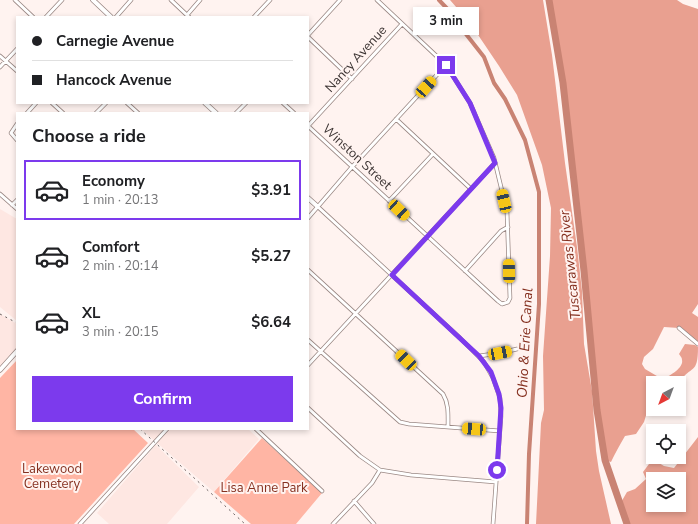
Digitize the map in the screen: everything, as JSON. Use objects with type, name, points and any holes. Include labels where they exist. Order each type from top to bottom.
[{"type":"street","points":[[15,0],[32,16]]},
{"type":"street","points":[[47,16],[62,0]]},
{"type":"street","points":[[93,0],[111,16]]},
{"type":"street","points":[[117,16],[131,0]]},
{"type":"street","points":[[171,0],[188,16],[200,0]]},
{"type":"street","points":[[255,16],[270,0]]},
{"type":"street","points":[[309,35],[340,0]]},
{"type":"street","points":[[377,0],[446,65],[470,103],[495,163],[507,212],[508,227],[501,231],[465,271]]},
{"type":"street","name":"Nancy Avenue","points":[[309,125],[402,24]]},
{"type":"street","points":[[309,37],[352,79]]},
{"type":"street","points":[[0,67],[16,50]]},
{"type":"street","points":[[0,56],[16,70]]},
{"type":"street","points":[[309,217],[352,167],[446,65]]},
{"type":"street","points":[[28,112],[35,104]]},
{"type":"street","points":[[53,104],[62,112]]},
{"type":"street","points":[[97,112],[105,104]]},
{"type":"street","points":[[128,104],[137,112]]},
{"type":"street","points":[[206,104],[215,112]]},
{"type":"street","points":[[237,112],[245,104]]},
{"type":"street","points":[[284,104],[293,112]]},
{"type":"street","points":[[396,119],[472,189]]},
{"type":"street","points":[[16,126],[11,133],[16,139]]},
{"type":"street","name":"Winston Street","points":[[309,127],[498,301],[505,304],[510,298],[508,227]]},
{"type":"street","points":[[389,201],[433,154]]},
{"type":"street","points":[[309,364],[495,163]]},
{"type":"street","points":[[0,194],[16,208]]},
{"type":"street","points":[[309,199],[479,356],[491,372],[499,394],[501,416],[493,524]]},
{"type":"street","points":[[12,205],[16,201]]},
{"type":"street","points":[[309,271],[443,394],[448,410],[448,427]]},
{"type":"street","points":[[679,328],[698,344]]},
{"type":"street","points":[[309,341],[400,422],[500,431]]},
{"type":"street","points":[[479,356],[517,349]]},
{"type":"street","points":[[0,370],[16,352]]},
{"type":"street","points":[[309,409],[360,456],[380,470],[411,475],[496,482]]},
{"type":"street","points":[[80,524],[166,430]]},
{"type":"street","points":[[257,430],[322,490]]},
{"type":"street","points":[[333,524],[372,483],[380,470]]},
{"type":"street","points":[[354,501],[374,524]]},
{"type":"shaded area","points":[[450,0],[543,0],[552,55],[577,247],[582,291],[584,344],[592,391],[596,451],[611,524],[536,524],[541,423],[544,410],[543,356],[550,256],[551,208],[542,165],[517,95],[470,23]]},
{"type":"shaded area","points":[[549,0],[677,0],[683,4],[698,9],[698,304],[692,313],[698,317],[698,344],[679,328],[664,327],[653,349],[644,357],[642,364],[645,369],[657,376],[646,376],[646,416],[644,422],[636,434],[625,436],[611,462],[605,460],[563,83]]},
{"type":"shaded area","points":[[0,209],[16,218],[16,320],[0,307]]},
{"type":"shaded area","points":[[0,314],[16,323],[16,352],[0,370]]},
{"type":"shaded area","points":[[685,344],[695,345],[698,347],[697,362],[693,369],[684,376],[668,376],[681,366],[682,359],[679,354]]},
{"type":"shaded area","points":[[142,430],[249,430],[259,439],[214,492]]},
{"type":"shaded area","points":[[698,437],[698,524],[627,524],[620,504],[627,492],[635,489],[646,479],[643,472],[649,464],[661,464],[674,468],[677,464],[686,464],[686,452]]},
{"type":"shaded area","points":[[156,445],[199,487],[167,524],[109,524],[97,513]]},
{"type":"green space","name":"Lakewood Cemetery","points":[[16,361],[16,430],[134,430],[148,443],[74,524],[0,524],[0,378]]},
{"type":"green space","name":"Lisa Anne Park","points":[[262,438],[322,493],[296,524],[251,524],[214,492]]},
{"type":"waterway","name":"Ohio & Erie Canal","points":[[439,0],[458,20],[462,29],[484,57],[494,83],[505,99],[525,140],[539,192],[539,304],[529,454],[527,524]]},
{"type":"waterway","name":"Tuscarawas River","points":[[549,0],[563,83],[584,271],[597,410],[605,460],[627,524]]},
{"type":"railway","points":[[0,314],[16,322]]},
{"type":"railway","points":[[141,430],[245,524]]},
{"type":"route","points":[[446,65],[470,103],[495,163],[392,275],[479,356],[491,372],[499,394],[501,408],[497,470]]}]
